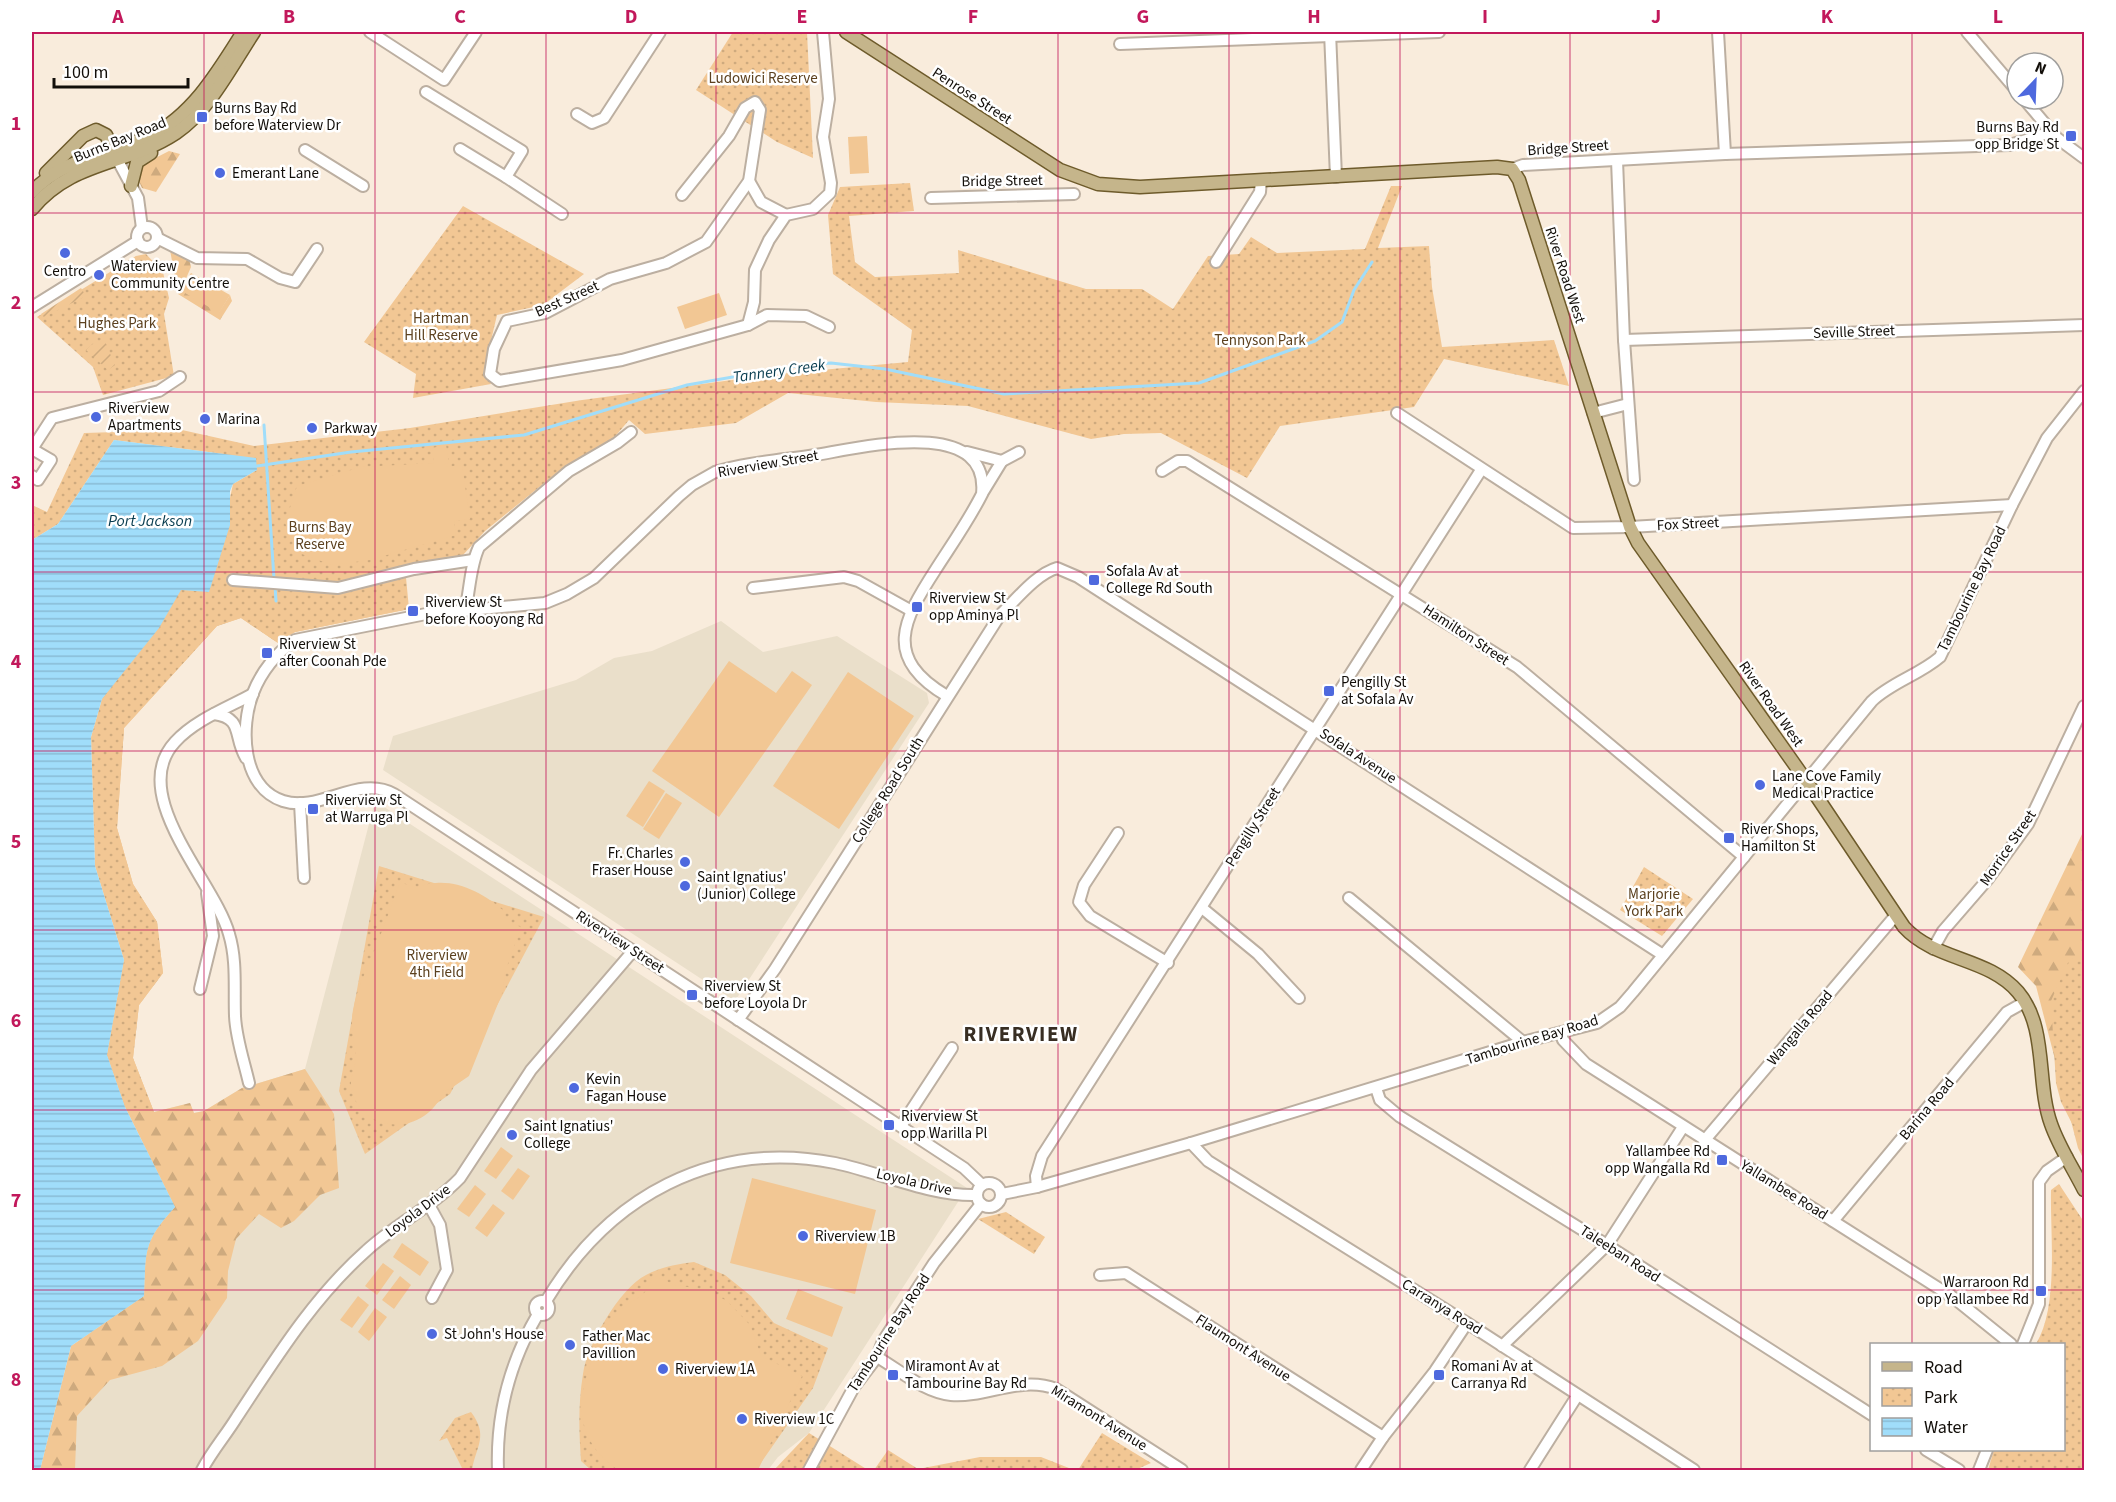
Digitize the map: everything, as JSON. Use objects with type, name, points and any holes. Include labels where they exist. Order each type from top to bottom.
[{"type":"main road","name":"Burns Bay Road","points":[[32,209],[58,183],[148,136],[180,116],[203,90],[243,32]]},
{"type":"main road","name":"Burns Bay Road","points":[[35,188],[72,164],[115,154],[177,133],[201,110],[254,32]]},
{"type":"main road","name":"Penrose Street","points":[[846,32],[1030,152],[1060,170],[1086,180]]},
{"type":"main road","points":[[35,188],[52,167],[86,133],[101,131],[115,154]]},
{"type":"main road","points":[[131,186],[139,159],[163,148],[177,133]]},
{"type":"main road","name":"Bridge Street","points":[[1086,180],[1140,187],[1497,166],[1512,169]]},
{"type":"main road","name":"River Road West","points":[[1512,169],[1519,180],[1630,527],[1638,543],[1807,782],[1896,915],[1917,939],[1933,949],[1996,974],[2013,987],[2025,1002],[2036,1031],[2041,1080],[2051,1124],[2085,1190]]},
{"type":"street","points":[[370,32],[444,80],[476,32]]},
{"type":"street","points":[[749,181],[761,202],[786,215],[813,209],[830,194],[831,183],[823,136],[829,99],[823,32]]},
{"type":"street","points":[[1120,44],[1330,34],[1439,32]]},
{"type":"street","points":[[1718,32],[1725,154]]},
{"type":"street","points":[[1967,32],[2005,77]]},
{"type":"street","points":[[577,114],[592,123],[604,118],[654,34]]},
{"type":"street","points":[[1330,34],[1336,177]]},
{"type":"street","points":[[426,92],[522,151],[506,177]]},
{"type":"street","name":"Best Street","points":[[682,195],[729,136],[745,108],[755,102],[760,110],[749,181],[706,242],[666,263],[610,279],[545,313],[507,321],[494,349],[490,374],[499,381],[591,366],[622,360],[748,325]]},
{"type":"street","points":[[2034,111],[2069,149],[2085,158]]},
{"type":"street","name":"Bridge Street","points":[[1512,169],[1523,165],[1725,154],[2010,145],[2051,132]]},
{"type":"street","points":[[460,149],[562,214]]},
{"type":"street","points":[[305,150],[363,186]]},
{"type":"street","points":[[115,154],[139,201],[142,228],[138,234],[138,241],[141,246],[149,247],[157,238]]},
{"type":"street","points":[[1617,160],[1624,339],[1634,480]]},
{"type":"street","points":[[1216,262],[1260,192],[1261,180]]},
{"type":"street","name":"Bridge Street","points":[[931,198],[1074,194]]},
{"type":"street","points":[[748,325],[754,302],[755,270],[786,215]]},
{"type":"street","points":[[142,228],[153,229],[157,238],[197,258],[247,259],[280,278],[295,282],[317,249]]},
{"type":"street","points":[[32,307],[138,241]]},
{"type":"street","points":[[748,325],[767,315],[806,316],[829,327]]},
{"type":"street","name":"Seville Street","points":[[1624,339],[2085,325]]},
{"type":"street","points":[[32,476],[39,480],[51,460],[32,448],[52,418],[159,391],[180,377]]},
{"type":"street","name":"Tambourine Bay Road","points":[[809,1470],[854,1387],[877,1357],[883,1341],[980,1195],[987,1207],[994,1206],[1000,1201],[1002,1194],[1037,1187],[1191,1143],[1523,1042],[1597,1023],[1620,1007],[1880,693],[1928,667],[1940,657],[2012,505],[2047,438],[2085,391]]},
{"type":"street","points":[[1593,413],[1628,404]]},
{"type":"street","name":"Fox Street","points":[[1398,413],[1481,470],[1573,528],[1630,527],[2012,505]]},
{"type":"street","points":[[465,611],[472,583],[473,560],[479,547],[508,520],[569,471],[617,443],[631,432]]},
{"type":"street","name":"Riverview Street","points":[[249,764],[246,727],[253,694],[279,652],[295,640],[417,615],[526,607],[567,594],[602,571],[692,485],[724,469],[912,442],[961,450],[1002,461]]},
{"type":"street","points":[[961,450],[980,468],[982,494]]},
{"type":"street","points":[[947,696],[923,680],[911,663],[904,638],[910,610],[1002,461],[1019,452]]},
{"type":"street","name":"Hamilton Street","points":[[1162,471],[1178,461],[1187,461],[1517,667],[1744,857]]},
{"type":"street","name":"Pengilly Street","points":[[1037,1187],[1036,1176],[1042,1156],[1168,963],[1315,728],[1481,470]]},
{"type":"street","points":[[233,580],[338,588],[412,570],[473,560]]},
{"type":"street","name":"Sofala Avenue","points":[[1050,570],[1058,568],[1067,570],[1315,728],[1663,955]]},
{"type":"street","name":"College Road South","points":[[738,1020],[775,969],[1000,615],[1050,570]]},
{"type":"street","points":[[753,588],[844,577],[858,581],[910,610]]},
{"type":"street","points":[[249,1083],[238,1044],[235,1017],[235,973],[229,933],[173,827],[160,783],[166,756],[174,743],[187,731],[214,714],[253,694]]},
{"type":"street","name":"Morrice Street","points":[[1933,949],[1943,931],[1988,879],[2028,824],[2085,706]]},
{"type":"street","name":"Riverview Street","points":[[214,714],[225,716],[233,721],[239,747],[258,782],[270,794],[283,801],[300,803],[359,789],[386,789],[973,1173],[980,1195]]},
{"type":"street","points":[[300,803],[304,878]]},
{"type":"street","points":[[1118,833],[1084,885],[1079,902],[1090,916],[1168,963]]},
{"type":"street","points":[[200,989],[213,936],[206,886]]},
{"type":"street","points":[[1349,898],[1523,1042]]},
{"type":"street","points":[[1202,908],[1258,954],[1299,998]]},
{"type":"street","name":"Wangalla Road","points":[[1704,1141],[1896,915]]},
{"type":"street","name":"Loyola Drive","points":[[202,1470],[261,1378],[312,1309],[366,1251],[429,1205],[460,1178],[531,1070],[633,951]]},
{"type":"street","name":"Barina Road","points":[[1833,1221],[2007,1012],[2025,1002]]},
{"type":"street","name":"Yallambee Road","points":[[1561,1033],[1563,1040],[1586,1064],[1954,1298],[2010,1343]]},
{"type":"street","points":[[901,1126],[952,1048]]},
{"type":"street","name":"Taleeban Road","points":[[1376,1088],[1380,1100],[1399,1116],[1607,1245],[1870,1414]]},
{"type":"street","points":[[1502,1346],[1607,1245],[1683,1127]]},
{"type":"street","name":"Carranya Road","points":[[1191,1143],[1208,1161],[1467,1323],[1694,1470]]},
{"type":"street","points":[[2023,1343],[2039,1304],[2039,1182],[2047,1172],[2067,1157]]},
{"type":"street","name":"Loyola Drive","points":[[498,1470],[498,1437],[506,1392],[521,1349],[538,1314],[536,1305],[541,1300],[546,1301],[578,1253],[616,1215],[660,1187],[712,1167],[758,1158],[802,1158],[852,1167],[944,1191],[980,1195]]},
{"type":"street","points":[[980,1195],[996,1185],[1002,1194]]},
{"type":"street","points":[[429,1205],[440,1225],[447,1270],[432,1298]]},
{"type":"street","name":"Flaumont Avenue","points":[[1100,1275],[1126,1273],[1383,1437]]},
{"type":"street","points":[[1361,1470],[1383,1437],[1426,1383],[1467,1323]]},
{"type":"street","name":"Miramont Avenue","points":[[877,1357],[920,1384],[949,1395],[1037,1384],[1047,1385],[1075,1400],[1182,1470]]},
{"type":"street","points":[[1530,1470],[1577,1396]]},
{"type":"street","points":[[1929,1451],[1959,1470]]},
{"type":"street","points":[[1979,1470],[1986,1451]]},
{"type":"shaded area","name":"Saint Ignatius' (Junior) College","points":[[721,621],[763,652],[837,636],[927,693],[929,703],[735,1001],[383,770],[393,736],[576,680],[614,658],[652,651]]},
{"type":"shaded area","name":"Saint Ignatius' College","points":[[375,801],[967,1188],[809,1433],[778,1457],[768,1470],[40,1470],[154,1112],[190,1103],[194,1113],[204,1111],[242,1088],[305,1069]]},
{"type":"green space","name":"Ludowici Reserve","points":[[733,32],[807,32],[813,158],[777,142],[696,90]]},
{"type":"green space","points":[[867,136],[869,173],[850,174],[848,137]]},
{"type":"green space","points":[[169,151],[180,154],[156,192],[142,188],[137,177],[140,166]]},
{"type":"green space","points":[[910,183],[914,211],[849,216],[855,262],[875,277],[959,273],[958,250],[1086,289],[1142,289],[1173,309],[1208,256],[1239,254],[1251,237],[1277,253],[1365,249],[1391,186],[1402,186],[1378,248],[1429,246],[1432,287],[1442,347],[1554,340],[1569,386],[1444,359],[1414,407],[1280,426],[1247,478],[1161,433],[1124,434],[1091,439],[968,406],[876,402],[788,393],[736,423],[645,434],[629,420],[613,439],[558,472],[485,531],[463,555],[405,567],[409,609],[295,632],[278,643],[241,618],[217,626],[124,728],[117,828],[133,884],[157,922],[163,973],[139,1005],[133,1058],[154,1112],[125,1107],[107,1055],[124,960],[95,866],[91,737],[102,699],[159,628],[230,498],[233,484],[257,470],[224,454],[114,440],[58,524],[32,540],[32,505],[47,512],[84,433],[182,430],[254,446],[410,428],[582,400],[778,374],[908,362],[912,330],[833,274],[828,215],[840,187]]},
{"type":"green space","name":"Hartman Hill Reserve","points":[[463,206],[584,274],[543,305],[497,315],[485,366],[491,384],[413,398],[416,374],[364,342]]},
{"type":"green space","points":[[170,250],[189,259],[191,267],[181,290],[219,312],[230,295],[232,301],[220,320],[178,294]]},
{"type":"green space","name":"Hughes Park","points":[[146,254],[163,272],[169,298],[164,314],[174,376],[103,395],[93,367],[37,317],[136,256]]},
{"type":"green space","points":[[191,273],[230,295],[219,313],[180,290]]},
{"type":"green space","points":[[81,288],[86,296],[44,317],[41,314]]},
{"type":"green space","points":[[719,293],[727,315],[685,329],[677,307]]},
{"type":"green space","points":[[95,342],[105,342],[115,365],[108,370],[86,350]]},
{"type":"green space","name":"Burns Bay Reserve","points":[[446,445],[449,463],[444,464],[445,467],[462,465],[470,519],[454,521],[456,535],[370,560],[332,565],[299,553],[285,523],[297,486],[361,467],[434,463],[432,448]]},
{"type":"green space","points":[[181,590],[409,609],[295,632],[278,643],[241,618],[217,626],[124,728],[117,828],[133,884],[157,922],[163,973],[139,1005],[133,1058],[154,1112],[190,1103],[194,1113],[204,1111],[242,1088],[305,1069],[334,1114],[339,1188],[320,1195],[294,1221],[281,1228],[259,1214],[236,1239],[228,1271],[227,1298],[198,1341],[162,1366],[110,1380],[77,1416],[75,1470],[40,1470],[71,1346],[144,1296],[148,1247],[157,1229],[175,1207],[125,1107],[107,1055],[124,960],[102,699]]},
{"type":"green space","points":[[729,661],[776,693],[792,671],[812,685],[719,817],[652,771]]},
{"type":"green space","points":[[848,672],[914,716],[839,829],[773,786]]},
{"type":"green space","points":[[649,781],[665,791],[643,827],[626,816]]},
{"type":"green space","points":[[666,793],[682,803],[659,839],[643,829]]},
{"type":"green space","points":[[2084,830],[2084,1160],[2078,1148],[2036,986],[2018,967]]},
{"type":"green space","name":"Riverview 4th Field","points":[[379,866],[544,917],[450,1094],[365,1154],[339,1091]]},
{"type":"green space","name":"Marjorie York Park","points":[[1644,867],[1693,899],[1662,936],[1620,910]]},
{"type":"green space","name":"Riverview 4th Field","points":[[400,882],[416,887],[436,883],[455,884],[473,890],[504,911],[505,921],[521,927],[505,972],[503,991],[469,1076],[443,1091],[435,1106],[423,1116],[409,1123],[394,1124],[380,1122],[367,1115],[357,1103],[351,1086],[356,1059],[352,1022],[357,993]]},
{"type":"green space","points":[[2070,958],[2084,962],[2084,1147],[2061,1102],[2056,1083],[2051,1001]]},
{"type":"green space","points":[[501,1147],[513,1156],[496,1179],[484,1171]]},
{"type":"green space","points":[[518,1168],[530,1176],[513,1200],[501,1191]]},
{"type":"green space","name":"Riverview 1B","points":[[752,1178],[876,1210],[855,1294],[730,1263]]},
{"type":"green space","points":[[2059,1184],[2084,1222],[2084,1470],[1988,1470],[1994,1451],[2065,1451],[2065,1343],[2036,1343],[2048,1310],[2051,1290],[2051,1190]]},
{"type":"green space","points":[[475,1185],[486,1194],[469,1217],[457,1209]]},
{"type":"green space","points":[[493,1204],[505,1213],[487,1237],[475,1228]]},
{"type":"green space","points":[[1006,1212],[1045,1237],[1034,1254],[978,1219]]},
{"type":"green space","points":[[402,1243],[429,1262],[420,1276],[393,1257]]},
{"type":"green space","points":[[694,1262],[725,1275],[751,1296],[774,1323],[828,1348],[813,1388],[756,1470],[591,1470],[581,1461],[579,1429],[581,1385],[591,1348],[615,1305],[636,1282],[657,1270]]},
{"type":"green space","points":[[383,1263],[394,1271],[377,1295],[365,1286]]},
{"type":"green space","points":[[653,1275],[675,1285],[707,1290],[727,1301],[750,1325],[761,1356],[802,1376],[758,1470],[618,1470],[603,1458],[592,1444],[582,1415],[582,1400],[589,1368],[609,1323],[619,1311],[645,1292]]},
{"type":"green space","points":[[400,1276],[411,1285],[394,1309],[382,1300]]},
{"type":"green space","points":[[798,1289],[843,1307],[832,1337],[786,1319]]},
{"type":"green space","points":[[358,1296],[369,1305],[352,1328],[340,1320]]},
{"type":"green space","points":[[375,1308],[387,1317],[369,1341],[358,1332]]},
{"type":"green space","points":[[471,1412],[479,1428],[480,1441],[472,1470],[463,1470],[447,1438],[439,1441],[455,1418]]},
{"type":"green space","points":[[809,1433],[868,1470],[774,1470]]},
{"type":"green space","points":[[1102,1433],[1151,1463],[1135,1470],[1078,1470]]},
{"type":"green space","points":[[888,1450],[918,1469],[980,1457],[1041,1457],[1074,1470],[874,1470]]},
{"type":"water","name":"Port Jackson","points":[[114,440],[256,458],[257,470],[233,484],[230,491],[230,525],[209,592],[181,590],[159,628],[102,699],[91,737],[95,866],[124,960],[107,1055],[125,1107],[175,1207],[157,1229],[148,1247],[144,1296],[71,1346],[40,1470],[32,1470],[32,540],[58,524]]},
{"type":"waterway","name":"Tannery Creek","points":[[257,466],[351,452],[524,435],[687,385],[796,366],[831,363],[885,369],[1004,394],[1199,383],[1315,341],[1342,322],[1354,290],[1372,262]]},
{"type":"waterway","points":[[264,425],[274,579]]},
{"type":"waterway","points":[[275,586],[276,601]]},
{"type":"place","name":"Burns Bay Rd before Waterview Dr","points":[[202,117]]},
{"type":"place","name":"Burns Bay Rd opp Bridge St","points":[[2071,136]]},
{"type":"place","name":"Emerant Lane","points":[[220,173]]},
{"type":"place","name":"Centro","points":[[65,253]]},
{"type":"place","name":"Waterview Community Centre","points":[[99,275]]},
{"type":"place","name":"Riverview Apartments","points":[[96,417]]},
{"type":"place","name":"Marina","points":[[205,419]]},
{"type":"place","name":"Parkway","points":[[312,428]]},
{"type":"place","name":"Sofala Av at College Rd South","points":[[1094,580]]},
{"type":"place","name":"Riverview St opp Aminya Pl","points":[[917,607]]},
{"type":"place","name":"Riverview St before Kooyong Rd","points":[[413,611]]},
{"type":"place","name":"Riverview St after Coonah Pde","points":[[267,653]]},
{"type":"place","name":"Pengilly St at Sofala Av","points":[[1329,691]]},
{"type":"place","name":"Lane Cove Family Medical Practice","points":[[1760,785]]},
{"type":"place","name":"Riverview St at Warruga Pl","points":[[313,809]]},
{"type":"place","name":"River Shops, Hamilton St","points":[[1729,838]]},
{"type":"place","name":"Fr. Charles Fraser House","points":[[685,862]]},
{"type":"place","name":"Saint Ignatius' (Junior) College","points":[[685,886]]},
{"type":"place","name":"Riverview St before Loyola Dr","points":[[692,995]]},
{"type":"place","name":"Kevin Fagan House","points":[[574,1088]]},
{"type":"place","name":"Riverview St opp Warilla Pl","points":[[889,1125]]},
{"type":"place","name":"Saint Ignatius' College","points":[[512,1135]]},
{"type":"place","name":"Yallambee Rd opp Wangalla Rd","points":[[1722,1160]]},
{"type":"place","name":"Riverview 1B","points":[[803,1236]]},
{"type":"place","name":"Warraroon Rd opp Yallambee Rd","points":[[2041,1291]]},
{"type":"place","name":"St John's House","points":[[432,1334]]},
{"type":"place","name":"Father Mac Pavillion","points":[[570,1345]]},
{"type":"place","name":"Riverview 1A","points":[[663,1369]]},
{"type":"place","name":"Miramont Av at Tambourine Bay Rd","points":[[893,1375]]},
{"type":"place","name":"Romani Av at Carranya Rd","points":[[1439,1375]]},
{"type":"place","name":"Riverview 1C","points":[[742,1419]]},
{"type":"district","name":"RIVERVIEW","points":[[1021,1034]]},
{"type":"park label","name":"Tennyson Park","points":[[1260,340]]}]
